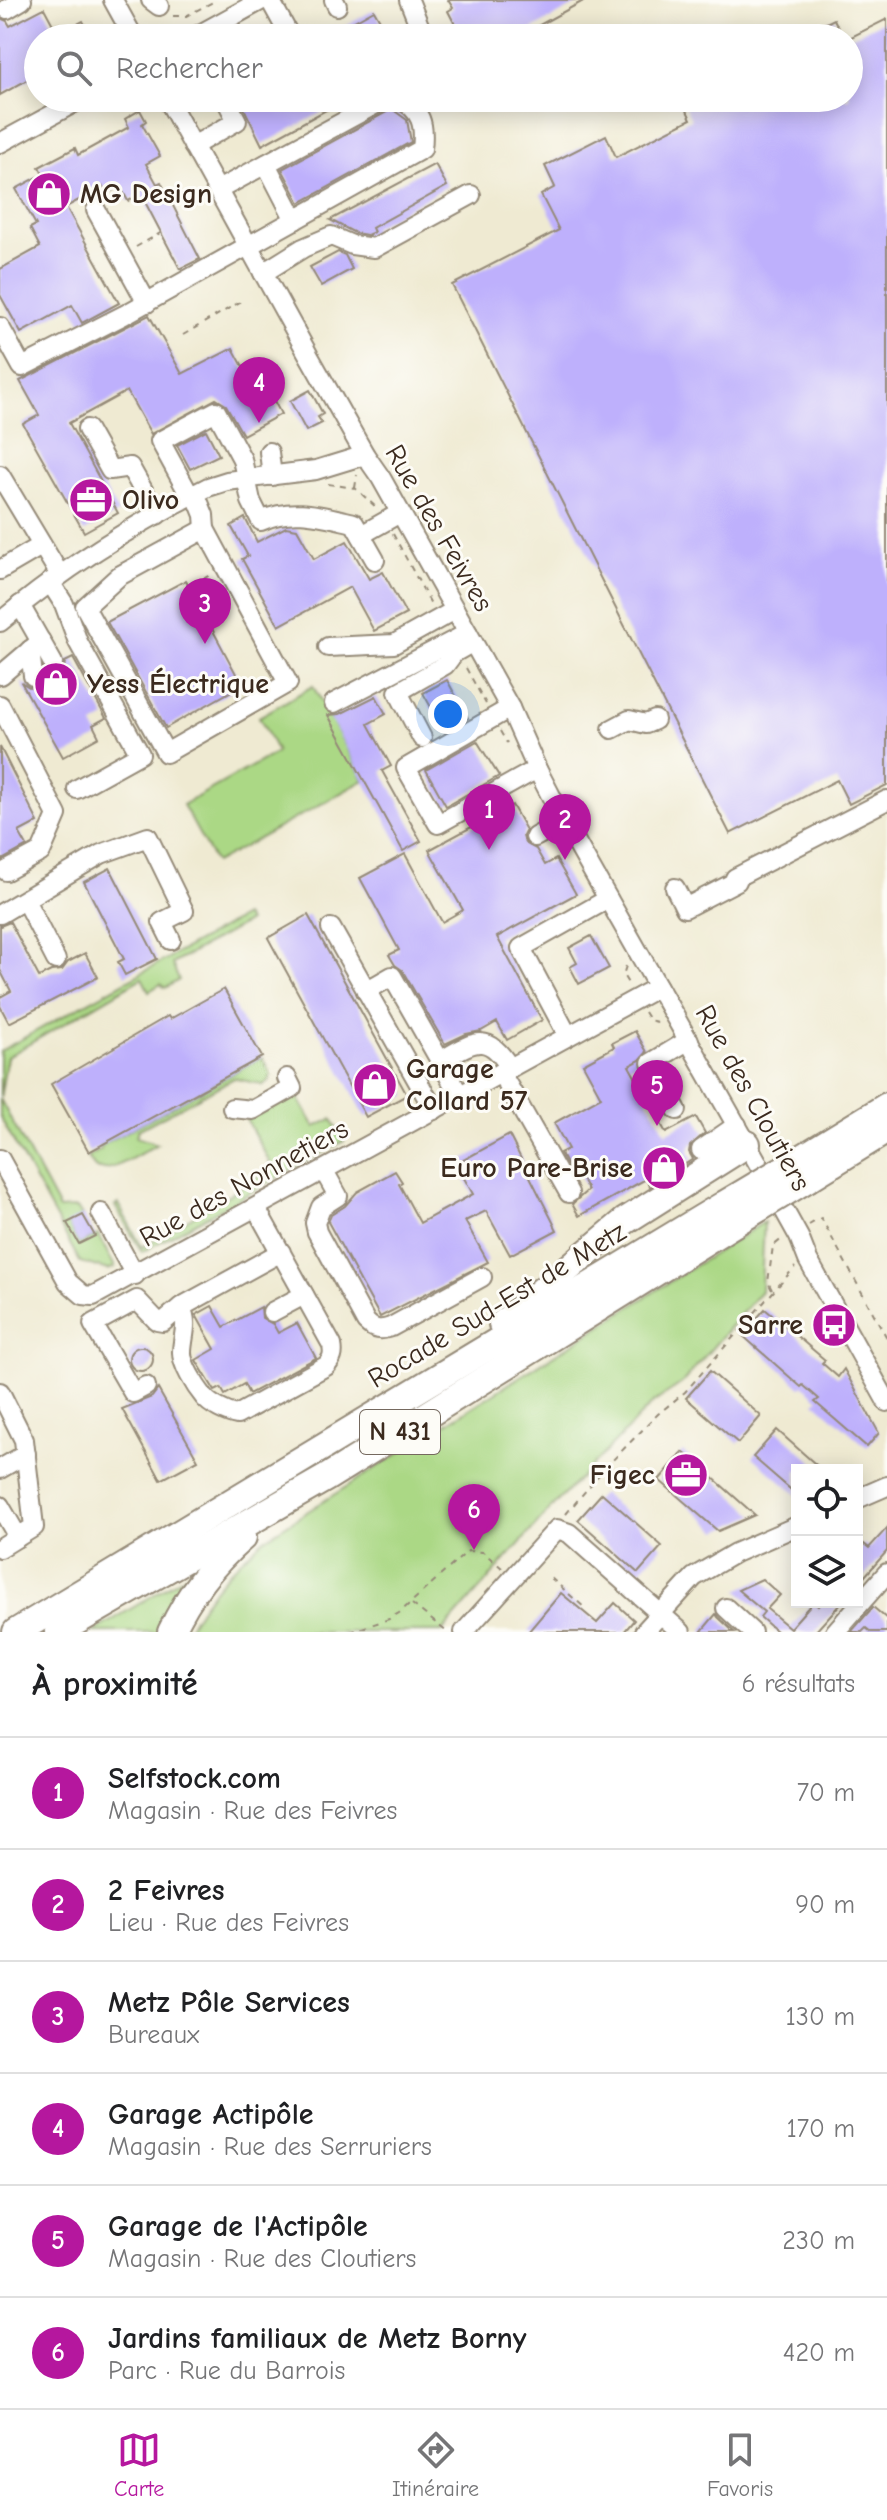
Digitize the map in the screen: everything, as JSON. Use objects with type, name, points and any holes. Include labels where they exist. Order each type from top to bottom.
[{"type":"highway","name":"Rocade Sud-Est de Metz","points":[[58,1632],[326,1478],[803,1169],[887,1106]]},
{"type":"highway","name":"Rocade Sud-Est de Metz","points":[[803,1169],[887,1130]]},
{"type":"highway","points":[[407,1397],[454,1357],[493,1332],[625,1221],[742,1135]]},
{"type":"highway","name":"Rocade Sud-Est de Metz","points":[[18,1630],[407,1397],[730,1214]]},
{"type":"highway","points":[[171,1632],[184,1605],[205,1574],[241,1539],[326,1478]]},
{"type":"street","points":[[113,0],[126,24]]},
{"type":"street","points":[[218,24],[262,0]]},
{"type":"street","points":[[270,0],[283,24]]},
{"type":"street","points":[[409,0],[418,24]]},
{"type":"street","points":[[0,143],[52,112]]},
{"type":"street","name":"Rue des Feivres","points":[[175,112],[510,708],[564,821],[658,987]]},
{"type":"street","points":[[193,146],[237,121],[232,112]]},
{"type":"street","points":[[218,190],[361,112]]},
{"type":"street","points":[[0,327],[22,367],[147,303],[422,149],[425,129],[415,112]]},
{"type":"street","points":[[266,164],[295,220]]},
{"type":"street","points":[[263,273],[303,248],[331,236],[352,245],[374,248],[471,195]]},
{"type":"street","points":[[96,210],[147,303]]},
{"type":"street","points":[[205,529],[119,576],[85,607],[166,753],[288,683],[205,529],[204,515],[160,441],[216,411],[242,459],[251,501],[261,521],[275,514],[300,512],[354,523],[375,560]]},
{"type":"street","points":[[87,429],[110,470],[130,467],[157,515]]},
{"type":"street","points":[[269,452],[272,476]]},
{"type":"street","points":[[0,622],[55,579],[192,495],[218,484],[316,470],[365,455]]},
{"type":"street","points":[[0,475],[41,546],[78,642],[140,754],[77,789]]},
{"type":"street","points":[[361,535],[400,513]]},
{"type":"street","points":[[0,570],[41,546]]},
{"type":"street","points":[[20,605],[36,646],[53,663]]},
{"type":"street","points":[[328,647],[394,644],[455,610]]},
{"type":"street","points":[[334,703],[470,638]]},
{"type":"street","points":[[422,738],[398,692],[445,665],[470,638]]},
{"type":"street","points":[[1,675],[36,646]]},
{"type":"street","points":[[33,676],[36,646]]},
{"type":"street","points":[[0,705],[57,815],[41,852],[6,871]]},
{"type":"street","points":[[510,708],[406,768],[438,824],[537,769]]},
{"type":"street","points":[[612,729],[629,720],[646,724],[655,720]]},
{"type":"street","points":[[675,888],[685,908],[887,800]]},
{"type":"street","points":[[535,837],[564,821]]},
{"type":"street","points":[[0,914],[101,854],[148,837],[184,911],[162,922],[171,940]]},
{"type":"street","points":[[568,1036],[521,948],[608,899]]},
{"type":"street","points":[[25,900],[56,960]]},
{"type":"street","points":[[331,928],[434,1110]]},
{"type":"street","points":[[366,991],[392,976],[460,1096]]},
{"type":"street","name":"Rue des Nonnetiers","points":[[83,1295],[93,1296],[135,1275],[658,987]]},
{"type":"street","name":"Rue des Cloutiers","points":[[658,987],[798,1234],[826,1272],[887,1381]]},
{"type":"street","points":[[677,1110],[651,1063],[689,1040]]},
{"type":"street","points":[[440,1061],[472,1043],[486,1044],[499,1050],[505,1071],[569,1193]]},
{"type":"street","points":[[232,1108],[253,1110],[292,1088],[287,1078]]},
{"type":"street","points":[[701,1150],[742,1135]]},
{"type":"street","points":[[0,1159],[68,1282],[83,1295],[82,1317],[87,1328],[137,1300],[157,1321],[163,1322],[181,1307],[281,1252]]},
{"type":"street","points":[[324,1171],[338,1196],[321,1207],[317,1214],[317,1232],[366,1322],[373,1328],[382,1330],[391,1327],[482,1277]]},
{"type":"street","points":[[181,1307],[186,1321],[182,1351],[184,1361],[205,1399],[237,1415],[326,1366],[332,1359],[332,1345],[256,1208]]},
{"type":"street","points":[[101,1213],[135,1275]]},
{"type":"street","name":"Rue des Cloutiers","points":[[798,1234],[808,1260],[887,1402]]},
{"type":"street","points":[[272,1312],[304,1295]]},
{"type":"street","points":[[93,1324],[133,1393],[146,1386]]},
{"type":"street","points":[[0,1392],[24,1440],[34,1527],[0,1548]]},
{"type":"street","points":[[0,1469],[26,1454]]},
{"type":"street","points":[[863,1496],[887,1486]]},
{"type":"street","points":[[0,1506],[18,1537]]},
{"type":"street","points":[[464,1632],[557,1529],[569,1533],[681,1632]]},
{"type":"street","points":[[644,1632],[694,1577],[714,1564],[791,1529]]},
{"type":"street","points":[[835,1632],[887,1573]]},
{"type":"street","points":[[726,1608],[752,1632]]},
{"type":"path","points":[[155,3],[177,17],[186,16],[217,0]]},
{"type":"path","points":[[121,256],[162,232]]},
{"type":"path","points":[[183,335],[240,302]]},
{"type":"path","points":[[193,585],[225,566]]},
{"type":"path","points":[[773,1291],[768,1282],[773,1246],[821,1218],[887,1338]]},
{"type":"path","points":[[557,1529],[603,1470],[658,1414],[685,1392],[796,1266]]},
{"type":"path","points":[[350,1632],[389,1619],[468,1551],[483,1552],[512,1577]]},
{"type":"path","points":[[551,1578],[586,1609]]},
{"type":"path","points":[[411,1603],[447,1632]]},
{"type":"green space","points":[[313,686],[364,780],[215,863],[183,805],[277,752],[259,717]]},
{"type":"green space","points":[[244,916],[248,922],[172,964],[179,980],[165,988],[161,984],[149,991],[142,978],[7,1057],[0,1098],[0,1051]]},
{"type":"green space","points":[[262,1057],[271,1074],[269,1081],[263,1085],[234,1078],[138,1130],[136,1137],[157,1144],[118,1165],[96,1168],[88,1157],[101,1150],[100,1146]]},
{"type":"green space","points":[[295,1092],[315,1127],[332,1119],[344,1141],[142,1252],[115,1206],[118,1204],[142,1247],[273,1168],[246,1119]]},
{"type":"green space","points":[[0,1099],[59,1209],[77,1208],[82,1216],[68,1224],[79,1244],[98,1235],[115,1267],[108,1270],[80,1262],[0,1117]]},
{"type":"green space","points":[[764,1222],[761,1291],[682,1383],[653,1403],[551,1508],[442,1632],[186,1632],[220,1582],[264,1539]]},
{"type":"green space","points":[[188,1574],[159,1632],[93,1632]]},
{"type":"building","points":[[448,0],[585,0],[541,24],[455,24],[448,11],[453,8]]},
{"type":"building","points":[[44,8],[53,24],[24,24],[24,82],[0,95],[0,18],[10,26]]},
{"type":"building","points":[[374,10],[382,24],[349,24]]},
{"type":"building","points":[[887,19],[887,785],[849,804],[837,780],[730,834],[452,285],[559,230],[541,195],[555,187],[545,166],[606,135],[616,157],[691,119],[688,112],[863,112],[863,31]]},
{"type":"building","points":[[141,112],[146,121],[142,124],[160,156],[146,164],[157,184],[161,182],[200,259],[180,269],[144,200],[139,203],[135,197],[128,201],[120,186],[106,194],[103,187],[66,207],[119,303],[82,323],[72,305],[21,333],[0,295],[0,269],[40,247],[30,228],[36,225],[16,189],[43,174],[39,167],[75,148],[78,155],[129,127],[125,119]]},
{"type":"building","points":[[246,112],[322,112],[262,145]]},
{"type":"building","points":[[386,112],[396,112],[407,120],[411,142],[300,203],[282,169]]},
{"type":"building","points":[[435,164],[447,186],[372,228],[374,232],[367,235],[355,233],[330,220]]},
{"type":"building","points":[[338,252],[345,255],[352,269],[321,286],[310,267]]},
{"type":"building","points":[[149,315],[182,374],[233,348],[263,403],[272,397],[281,414],[243,435],[226,405],[216,399],[151,434],[127,391],[69,423],[118,513],[84,532],[23,424],[39,415],[20,381]]},
{"type":"building","points":[[310,390],[323,414],[318,417],[322,423],[306,431],[290,401]]},
{"type":"building","points":[[206,430],[219,455],[190,469],[177,445]]},
{"type":"building","points":[[245,518],[257,542],[286,527],[297,529],[314,559],[347,541],[369,579],[383,572],[406,614],[374,631],[350,587],[279,626],[242,559],[248,556],[231,526]]},
{"type":"building","points":[[186,580],[242,685],[166,728],[107,622]]},
{"type":"building","points":[[73,658],[106,718],[93,725],[99,737],[63,757],[21,682],[29,687],[39,686],[44,680],[44,671],[58,674],[65,662]]},
{"type":"building","points":[[447,680],[468,718],[445,732],[423,693]]},
{"type":"building","points":[[376,696],[386,714],[368,724],[391,766],[382,771],[421,841],[403,851],[328,715],[340,714]]},
{"type":"building","points":[[477,741],[499,776],[446,806],[426,770]]},
{"type":"building","points":[[0,747],[38,822],[19,832],[27,846],[0,861]]},
{"type":"building","points":[[512,805],[526,830],[523,836],[525,843],[536,849],[545,865],[556,859],[576,894],[497,937],[542,1020],[507,1040],[497,1022],[445,1044],[402,970],[389,955],[399,950],[360,878],[405,854],[442,922],[463,910],[429,850]]},
{"type":"building","points":[[110,868],[157,959],[125,975],[118,962],[124,959],[84,882]]},
{"type":"building","points":[[308,915],[407,1095],[366,1117],[268,938]]},
{"type":"building","points":[[10,922],[39,977],[62,970],[68,962],[85,953],[98,977],[9,1023],[0,1006],[0,997],[11,991],[0,970],[0,926]]},
{"type":"building","points":[[591,936],[609,968],[579,984],[570,967],[577,963],[569,948]]},
{"type":"building","points":[[224,989],[262,1057],[89,1152],[51,1084],[168,1016],[170,1019]]},
{"type":"building","points":[[635,1031],[647,1052],[629,1066],[666,1133],[696,1117],[705,1133],[690,1146],[693,1159],[650,1187],[646,1179],[579,1216],[572,1204],[588,1190],[577,1170],[571,1173],[560,1153],[568,1149],[554,1123],[601,1097],[583,1064]]},
{"type":"building","points":[[509,1135],[557,1230],[510,1255],[486,1211],[465,1221],[488,1262],[380,1317],[328,1222],[331,1215],[345,1206],[357,1192],[395,1171],[420,1223],[473,1194],[456,1164]]},
{"type":"building","points":[[83,1215],[95,1236],[79,1244],[67,1223]]},
{"type":"building","points":[[212,1306],[224,1327],[261,1307],[262,1318],[273,1324],[278,1333],[297,1323],[316,1358],[249,1394],[244,1384],[225,1395],[221,1388],[215,1391],[196,1360],[215,1349],[196,1315]]},
{"type":"building","points":[[765,1309],[825,1360],[822,1363],[838,1377],[844,1369],[879,1433],[867,1447],[815,1402],[819,1399],[742,1335]]},
{"type":"building","points":[[141,1347],[150,1350],[153,1359],[150,1368],[141,1371],[132,1368],[129,1359],[132,1350]]},
{"type":"building","points":[[710,1371],[761,1416],[738,1443],[686,1398]]},
{"type":"building","points":[[158,1389],[198,1460],[161,1480],[122,1409],[152,1397]]},
{"type":"building","points":[[777,1430],[815,1464],[791,1464],[791,1490],[753,1457]]},
{"type":"building","points":[[683,1452],[755,1515],[718,1531],[659,1480]]},
{"type":"building","points":[[602,1493],[662,1546],[638,1573],[578,1520]]},
{"type":"building","points":[[887,1528],[887,1551],[863,1578],[863,1545],[869,1548]]},
{"type":"building","points":[[762,1579],[780,1595],[767,1609],[790,1628],[808,1608],[837,1608],[815,1632],[777,1632],[760,1617],[764,1612],[738,1590]]},
{"type":"building","points":[[561,1593],[597,1623],[615,1603],[634,1620],[624,1632],[528,1632]]},
{"type":"building","points":[[873,1607],[887,1619],[887,1632],[871,1632],[866,1628],[862,1632],[851,1632]]},
{"type":"building","points":[[716,1614],[718,1617],[734,1632],[701,1632]]},
{"type":"place","name":"MG Design","points":[[49,194]]},
{"type":"place","name":"Garage Actipôle","points":[[259,423]]},
{"type":"place","name":"Olivo","points":[[91,500]]},
{"type":"place","name":"Metz Pôle Services","points":[[205,644]]},
{"type":"place","name":"Yess Électrique","points":[[56,684]]},
{"type":"place","name":"Selfstock.com","points":[[489,850]]},
{"type":"place","name":"2 Feivres","points":[[565,860]]},
{"type":"place","name":"Garage Collard 57","points":[[375,1085]]},
{"type":"place","name":"Garage de l'Actipôle","points":[[657,1126]]},
{"type":"place","name":"Euro Pare-Brise","points":[[664,1168]]},
{"type":"place","name":"Sarre","points":[[834,1325]]},
{"type":"place","name":"Figec","points":[[686,1475]]},
{"type":"place","name":"Jardins familiaux de Metz Borny","points":[[474,1550]]}]
